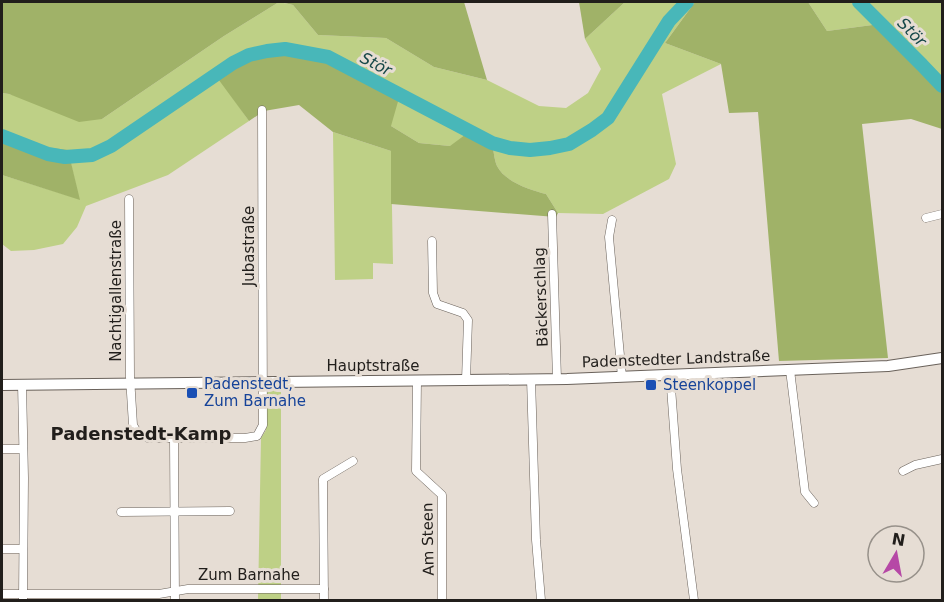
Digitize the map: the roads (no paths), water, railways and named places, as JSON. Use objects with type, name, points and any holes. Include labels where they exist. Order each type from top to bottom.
[{"type":"street","name":"Jubastraße","points":[[262,110],[263,381]]},
{"type":"street","name":"Nachtigallenstraße","points":[[129,199],[130,383]]},
{"type":"street","name":"Bäckerschlag","points":[[552,214],[561,379]]},
{"type":"street","points":[[926,218],[942,214]]},
{"type":"street","points":[[612,220],[609,237],[622,376]]},
{"type":"street","points":[[432,241],[435,300],[437,304],[463,313],[468,321],[466,380]]},
{"type":"street","name":"Padenstedter Landstraße","points":[[561,379],[888,366],[942,358]]},
{"type":"street","name":"Padenstedter Landstraße","points":[[790,370],[805,492],[814,503]]},
{"type":"street","points":[[670,374],[677,469],[694,600]]},
{"type":"street","points":[[531,379],[536,540],[541,600]]},
{"type":"street","name":"Hauptstraße","points":[[2,385],[561,379]]},
{"type":"street","name":"Am Steen","points":[[417,380],[416,471],[442,495],[442,600]]},
{"type":"street","points":[[130,383],[133,425],[140,436],[174,439],[245,438],[257,436],[263,425],[263,381]]},
{"type":"street","points":[[22,384],[23,597]]},
{"type":"street","points":[[174,439],[174,596]]},
{"type":"street","points":[[2,449],[23,449]]},
{"type":"street","points":[[903,471],[915,465],[942,459]]},
{"type":"street","points":[[324,600],[323,479],[353,461]]},
{"type":"street","points":[[121,512],[230,511]]},
{"type":"street","points":[[2,549],[23,549]]},
{"type":"street","name":"Zum Barnahe","points":[[2,594],[23,597],[87,594],[174,596],[188,589],[324,589]]},
{"type":"waterway","name":"Stör","points":[[2,136],[48,154],[65,157],[92,155],[111,146],[233,63],[249,55],[285,49],[328,57],[492,143],[530,150],[550,148],[569,144],[608,118],[669,21],[687,2]]},
{"type":"waterway","name":"Stör","points":[[859,2],[942,86]]},
{"type":"place","name":"Steenkoppel","points":[[651,385]]},
{"type":"place","name":"Padenstedt, Zum Barnahe","points":[[192,393]]},
{"type":"district","name":"Padenstedt-Kamp","points":[[141,433]]}]
